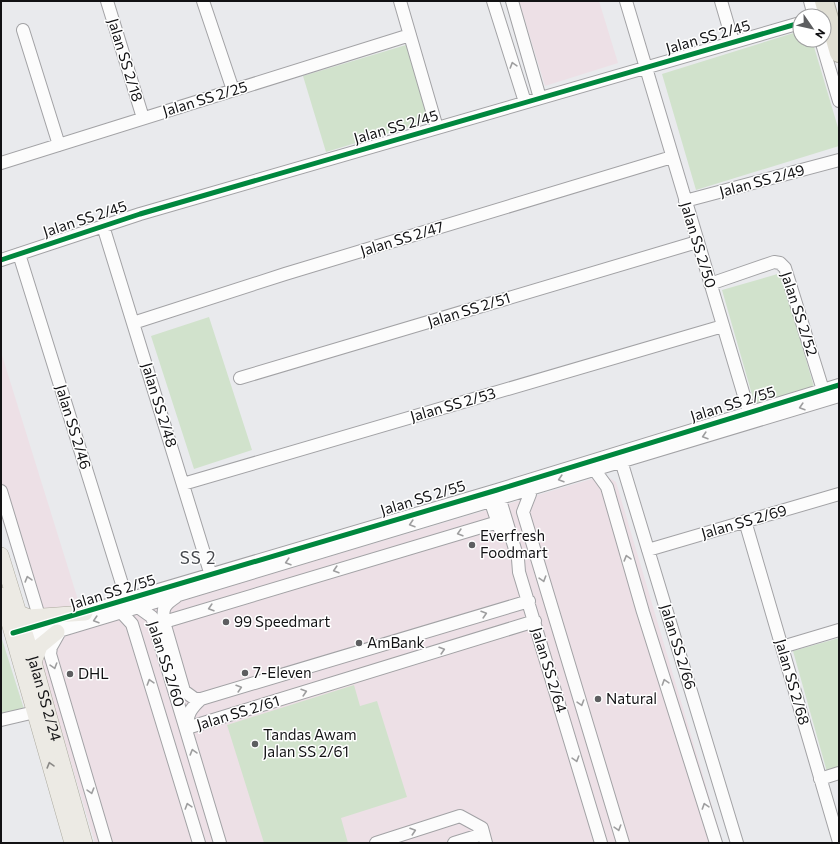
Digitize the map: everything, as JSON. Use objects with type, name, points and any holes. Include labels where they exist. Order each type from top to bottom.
[{"type":"highway","points":[[824,1],[839,53]]},
{"type":"main road","name":"Jalan SS 2/24","points":[[1,556],[19,613],[21,637],[35,712],[72,843]]},
{"type":"main road","name":"Jalan SS 2/24","points":[[1,595],[34,662],[86,843]]},
{"type":"main road","points":[[19,613],[29,617],[85,613]]},
{"type":"main road","points":[[34,662],[40,646],[59,631]]},
{"type":"street","name":"Jalan SS 2/18","points":[[107,1],[143,118]]},
{"type":"street","points":[[400,1],[437,128]]},
{"type":"street","points":[[493,1],[525,102]]},
{"type":"street","points":[[512,1],[540,98]]},
{"type":"street","name":"Jalan SS 2/50","points":[[626,1],[750,417]]},
{"type":"street","points":[[721,1],[733,42]]},
{"type":"street","points":[[207,2],[233,90]]},
{"type":"street","name":"Jalan SS 2/45","points":[[1,260],[103,226],[792,24]]},
{"type":"street","points":[[23,30],[59,145]]},
{"type":"street","name":"Jalan SS 2/25","points":[[1,163],[410,35]]},
{"type":"street","points":[[823,48],[839,101]]},
{"type":"street","name":"Jalan SS 2/47","points":[[133,323],[286,274],[672,157]]},
{"type":"street","name":"Jalan SS 2/49","points":[[685,201],[839,160]]},
{"type":"street","name":"Jalan SS 2/48","points":[[103,226],[213,579]]},
{"type":"street","name":"Jalan SS 2/51","points":[[240,378],[697,242]]},
{"type":"street","name":"Jalan SS 2/46","points":[[19,254],[127,600]]},
{"type":"street","name":"Jalan SS 2/52","points":[[710,284],[774,262],[780,263],[785,268],[823,390]]},
{"type":"street","name":"Jalan SS 2/53","points":[[183,484],[723,326]]},
{"type":"street","name":"Jalan SS 2/55","points":[[750,417],[839,385]]},
{"type":"street","name":"Jalan SS 2/55","points":[[21,637],[85,613],[127,600],[213,579],[750,417],[839,396]]},
{"type":"street","name":"Jalan SS 2/55","points":[[493,495],[529,488],[594,469],[620,456]]},
{"type":"street","name":"Jalan SS 2/66","points":[[620,456],[737,843]]},
{"type":"street","points":[[594,469],[607,487],[643,612],[716,843]]},
{"type":"street","points":[[529,488],[530,494],[523,512],[623,843]]},
{"type":"street","points":[[1,491],[39,616]]},
{"type":"street","name":"Jalan SS 2/69","points":[[648,550],[839,494]]},
{"type":"street","points":[[493,495],[498,522],[512,562],[519,572]]},
{"type":"street","name":"Jalan SS 2/64","points":[[493,495],[518,559],[519,572],[602,843]]},
{"type":"street","name":"Jalan SS 2/68","points":[[745,521],[839,842]]},
{"type":"street","points":[[164,622],[498,522]]},
{"type":"street","name":"Jalan SS 2/55","points":[[21,637],[59,631],[180,594],[213,579]]},
{"type":"street","name":"Jalan SS 2/60","points":[[180,594],[166,604],[162,610],[164,622],[184,691],[195,699],[202,699]]},
{"type":"street","name":"Jalan SS 2/61","points":[[529,601],[202,699],[192,708],[187,716],[187,728],[535,621]]},
{"type":"street","name":"Jalan SS 2/60","points":[[138,607],[152,617],[187,728],[220,843]]},
{"type":"street","points":[[121,612],[132,624],[199,843]]},
{"type":"street","points":[[782,647],[839,630]]},
{"type":"street","points":[[59,631],[51,647],[50,654],[106,843]]},
{"type":"street","points":[[1,720],[35,712]]},
{"type":"street","points":[[820,779],[839,773]]},
{"type":"street","points":[[376,843],[460,816],[484,835]]},
{"type":"street","points":[[454,843],[484,835]]},
{"type":"shaded area","points":[[519,1],[599,1],[618,63],[545,86]]},
{"type":"shaded area","points":[[1,352],[79,603],[50,612],[29,603],[1,516]]},
{"type":"shaded area","points":[[605,475],[616,482],[723,843],[95,843],[40,659],[51,639]]},
{"type":"green space","points":[[792,33],[792,48],[814,48],[839,131],[839,146],[696,190],[662,74]]},
{"type":"green space","points":[[406,45],[429,121],[326,152],[303,76]]},
{"type":"green space","points":[[781,273],[814,387],[755,405],[722,290]]},
{"type":"green space","points":[[209,317],[252,450],[194,469],[151,336]]},
{"type":"green space","points":[[1,636],[24,709],[1,716]]},
{"type":"green space","points":[[839,638],[839,768],[827,772],[793,651]]},
{"type":"green space","points":[[354,685],[360,706],[377,701],[407,797],[341,818],[348,843],[264,843],[227,725]]},
{"type":"cycle path","points":[[1,260],[140,214],[792,25]]},
{"type":"cycle path","points":[[13,633],[497,490],[839,385]]},
{"type":"place","name":"Everfresh Foodmart","points":[[472,545]]},
{"type":"place","name":"99 Speedmart","points":[[226,622]]},
{"type":"place","name":"AmBank","points":[[359,643]]},
{"type":"place","name":"7-Eleven","points":[[245,673]]},
{"type":"place","name":"DHL","points":[[70,674]]},
{"type":"place","name":"Natural","points":[[598,699]]},
{"type":"place","name":"Tandas Awam Jalan SS 2/61","points":[[255,744]]},
{"type":"district","name":"SS 2","points":[[198,558]]}]
